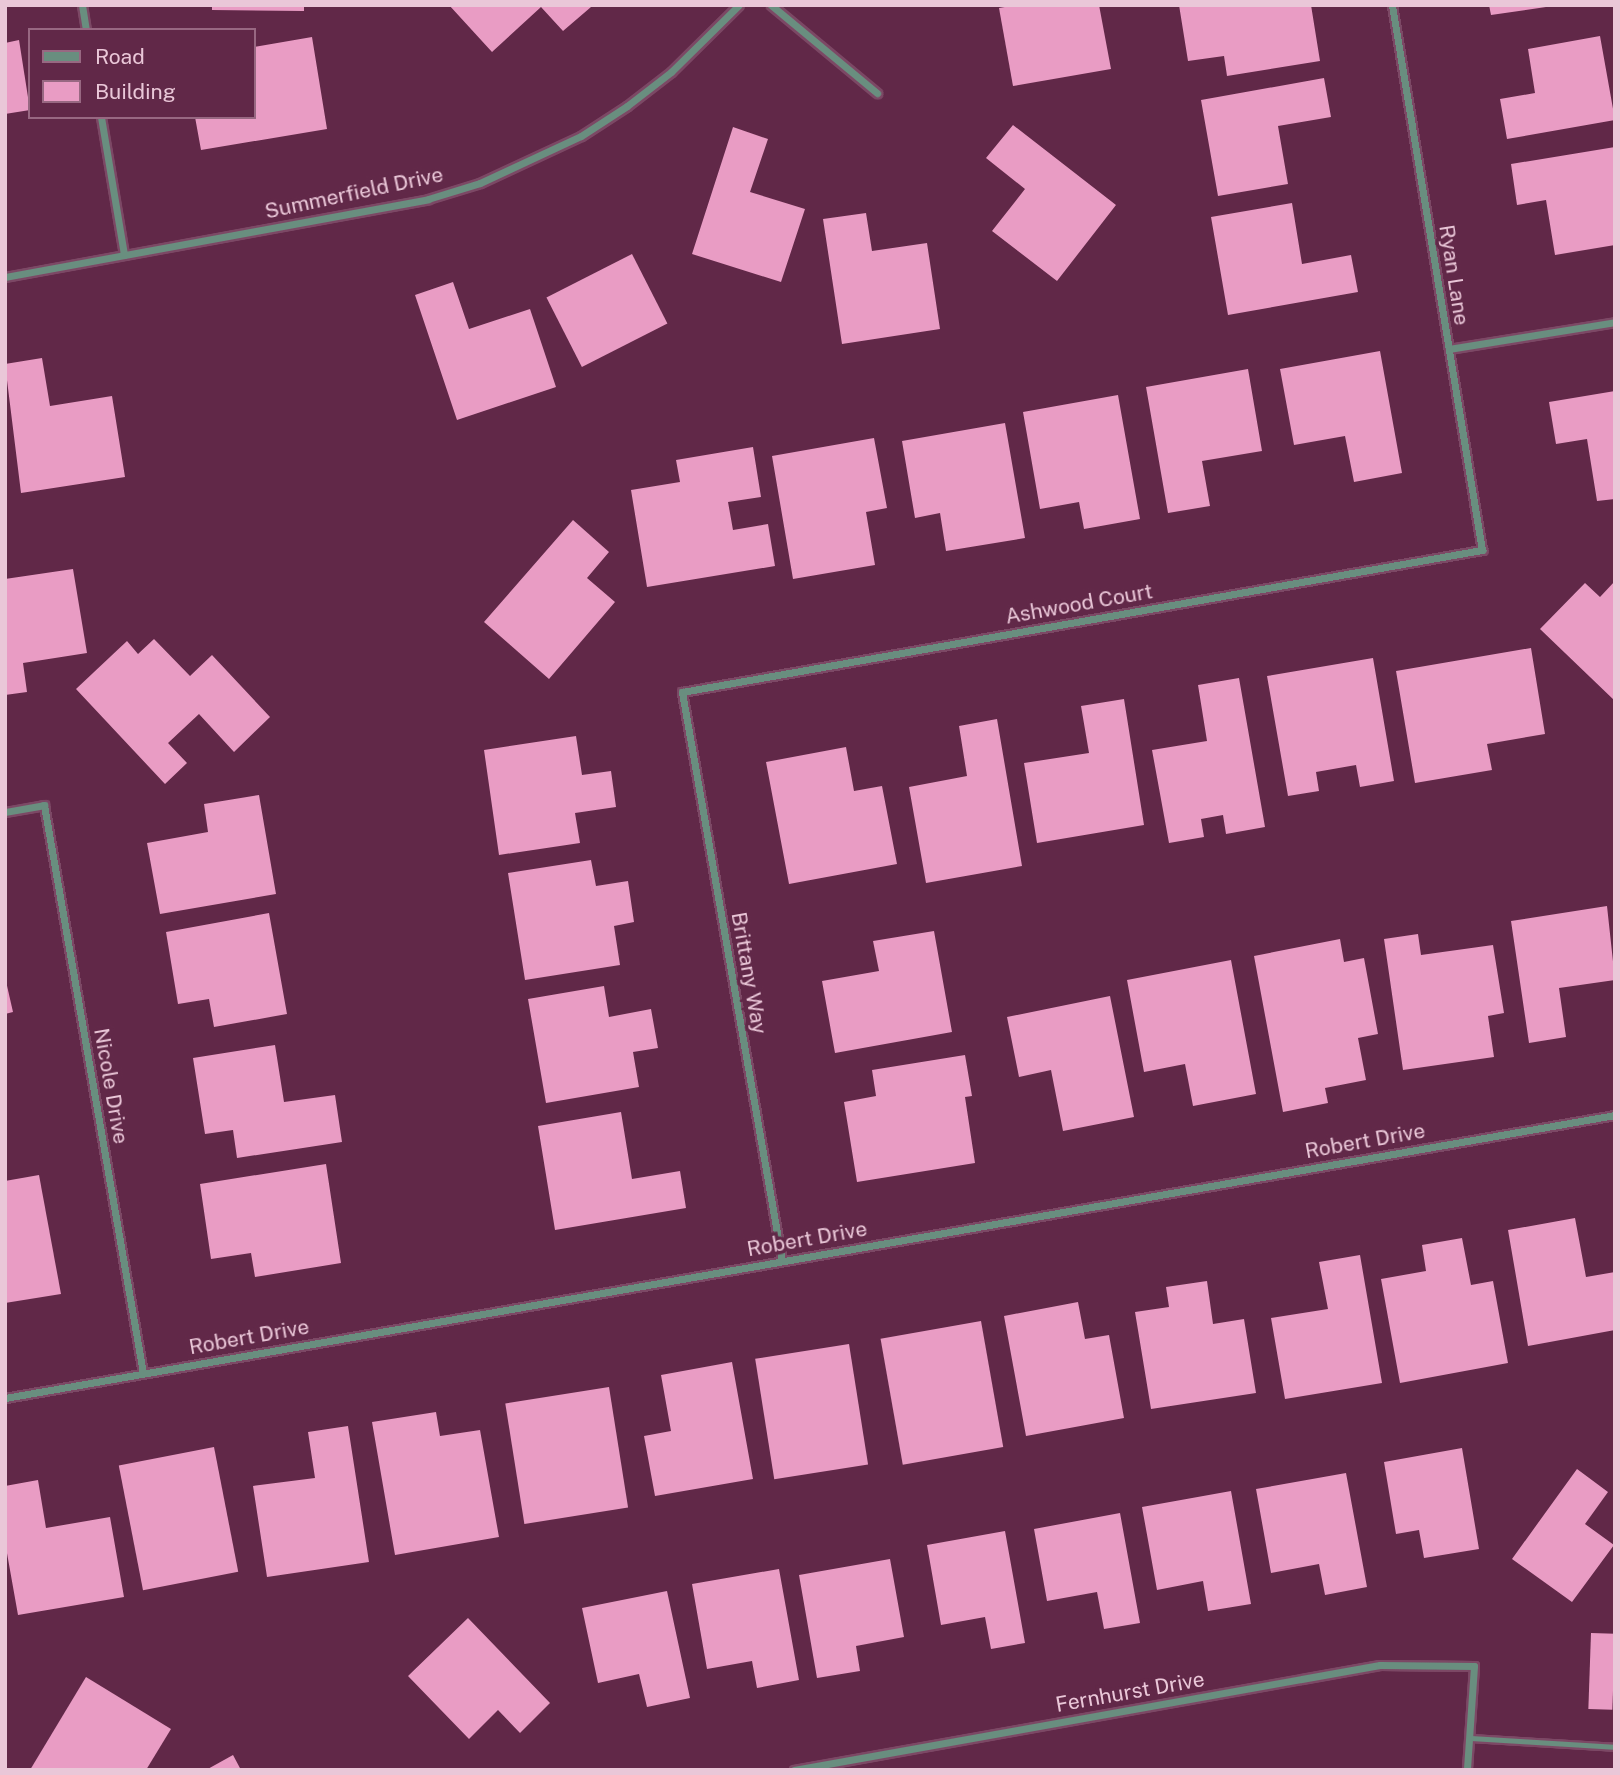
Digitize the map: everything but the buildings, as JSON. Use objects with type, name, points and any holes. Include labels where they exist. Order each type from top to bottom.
[{"type":"street","points":[[82,5],[86,28]]},
{"type":"street","name":"Summerfield Drive","points":[[5,277],[428,199],[480,183],[581,136],[627,106],[671,72],[739,5]]},
{"type":"street","points":[[771,5],[877,93]]},
{"type":"street","name":"Ryan Lane","points":[[1392,5],[1482,550]]},
{"type":"street","points":[[101,119],[124,256]]},
{"type":"street","points":[[1449,349],[1615,322]]},
{"type":"street","name":"Ashwood Court","points":[[682,692],[1482,550]]},
{"type":"street","name":"Brittany Way","points":[[682,692],[782,1261]]},
{"type":"street","name":"Nicole Drive","points":[[5,812],[44,805],[143,1373]]},
{"type":"street","name":"Robert Drive","points":[[5,1398],[1615,1115]]},
{"type":"street","name":"Fernhurst Drive","points":[[794,1770],[1380,1665],[1474,1666],[1469,1738]]},
{"type":"street","points":[[1467,1770],[1469,1738]]},
{"type":"lane","points":[[1469,1738],[1615,1747]]}]
